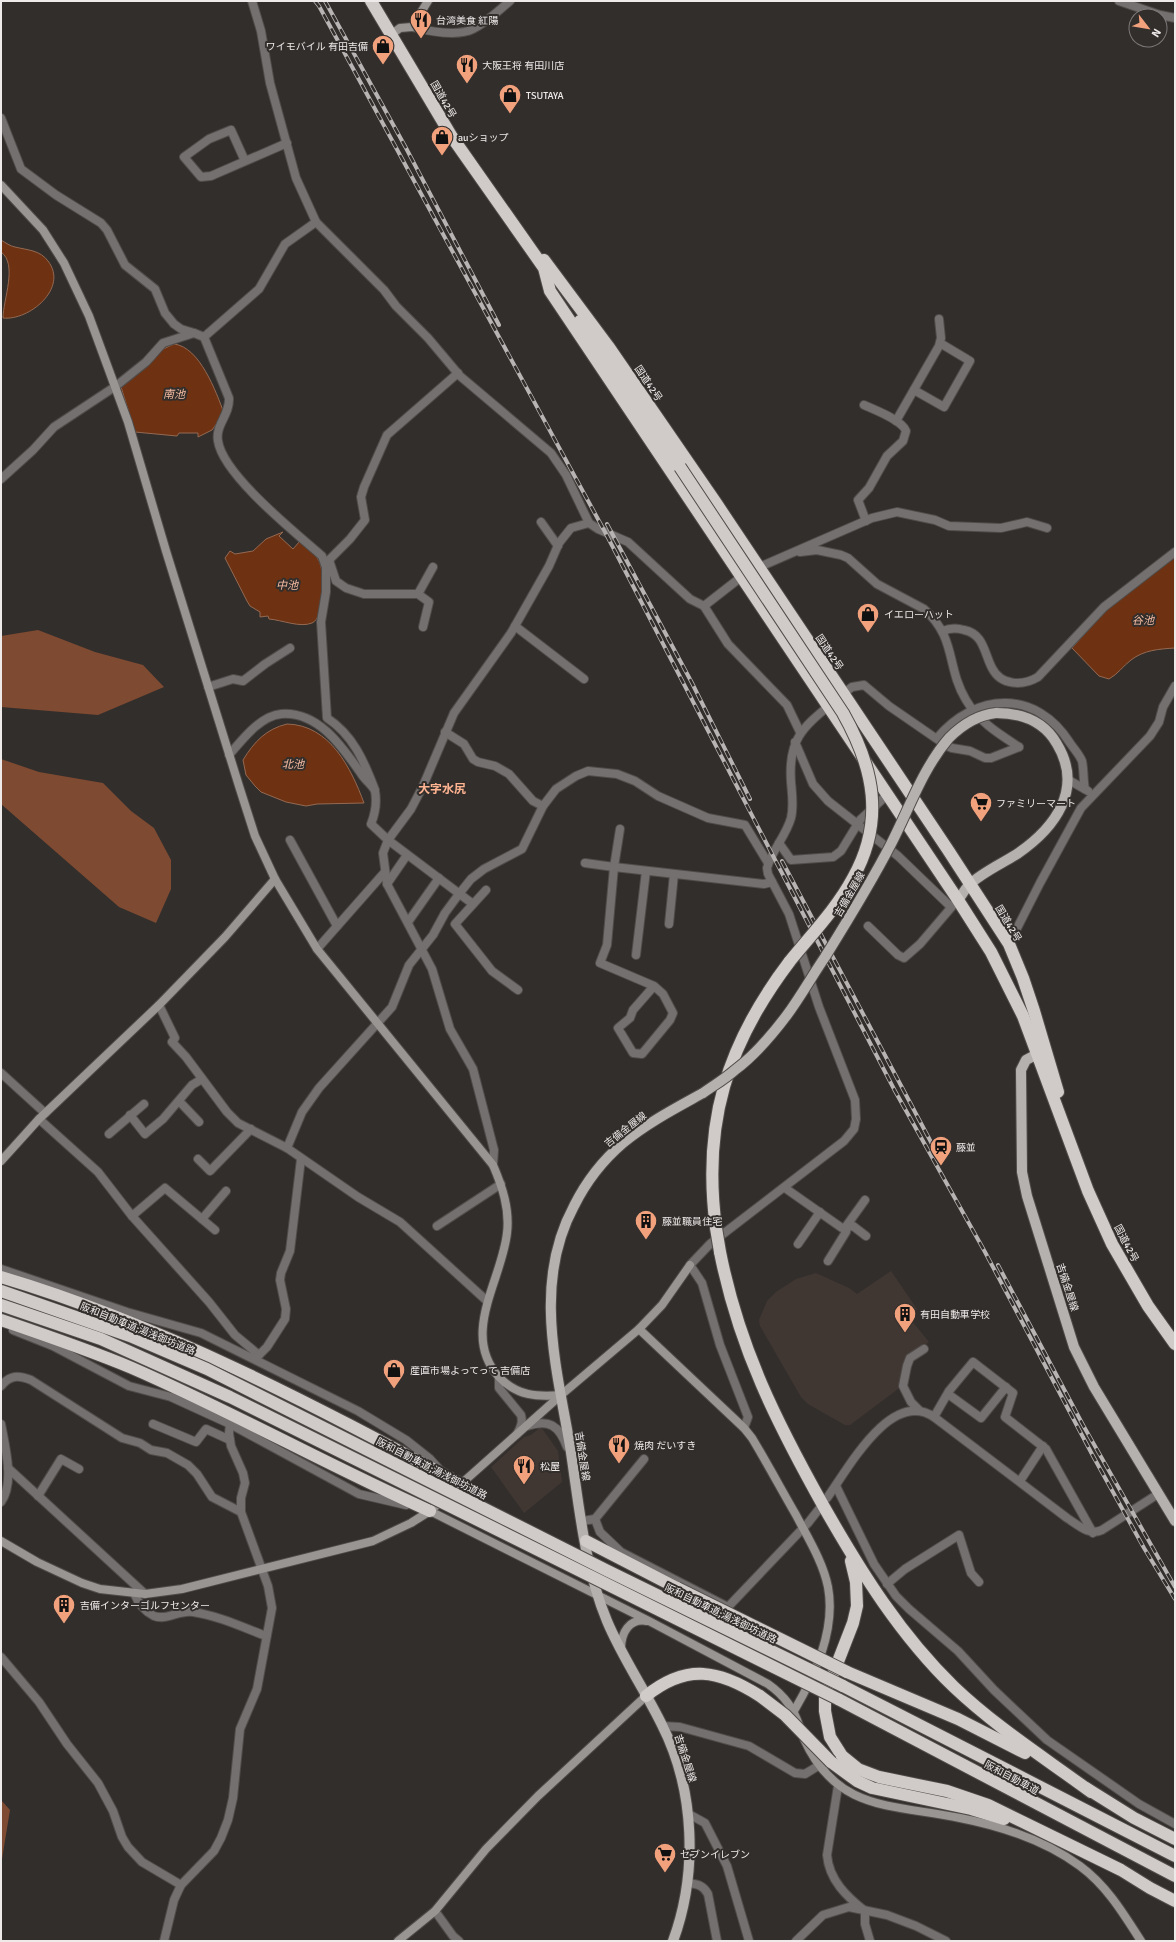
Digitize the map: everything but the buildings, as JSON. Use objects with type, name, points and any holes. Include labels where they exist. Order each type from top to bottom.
[{"type":"highway","name":"国道42号","points":[[371,1],[452,137],[544,268],[550,291],[887,795],[955,903],[999,968],[1042,1052]]},
{"type":"highway","name":"国道42号","points":[[500,207],[556,275],[608,346],[843,693],[1009,944],[1023,978],[1042,1052],[1071,1146],[1088,1191],[1112,1244],[1148,1306],[1175,1344]]},
{"type":"highway","points":[[544,268],[680,467],[843,713],[859,742],[866,759],[870,778],[873,813],[867,844],[862,860],[853,878],[834,907],[790,960],[763,997],[749,1021],[738,1043],[726,1078],[717,1114],[712,1160],[712,1195],[720,1252],[735,1312],[765,1396],[793,1452],[876,1594],[923,1653],[954,1687],[1010,1734],[1091,1792]]},
{"type":"highway","points":[[1,1277],[121,1318],[194,1350],[349,1425],[461,1484]]},
{"type":"highway","name":"阪和自動車道;湯浅御坊道路","points":[[1,1291],[130,1336],[207,1369],[613,1573],[843,1686]]},
{"type":"highway","name":"阪和自動車道","points":[[1,1305],[101,1339],[230,1397],[376,1468],[838,1699],[1175,1876]]},
{"type":"highway","points":[[1,1320],[85,1349],[132,1368],[257,1426],[430,1511]]},
{"type":"highway","points":[[586,1541],[847,1672],[958,1719],[1004,1741],[1134,1818],[1175,1839]]},
{"type":"highway","points":[[846,1545],[855,1574],[857,1606],[853,1623],[826,1695],[825,1712],[827,1727],[835,1747],[842,1756],[865,1772],[904,1784],[947,1791],[988,1805],[1062,1840],[1175,1900]]},
{"type":"highway","points":[[646,1696],[668,1680],[689,1674],[702,1674],[728,1680],[760,1696],[785,1715],[830,1762],[857,1781],[872,1788],[971,1808],[1062,1840]]},
{"type":"highway","name":"阪和自動車道","points":[[843,1686],[1175,1856]]},
{"type":"main road","name":"吉備金屋線","points":[[673,1941],[685,1901],[688,1883],[689,1857],[687,1813],[672,1747],[663,1726],[607,1621],[597,1595],[582,1521],[552,1336],[550,1303],[555,1256],[559,1240],[569,1215],[587,1183],[621,1145],[651,1122],[703,1093],[736,1070],[775,1030],[797,1001],[872,879],[922,780],[942,747],[955,732],[968,722],[996,713],[1021,715],[1032,719],[1046,730],[1059,746],[1063,756],[1067,779],[1065,799],[1060,810],[1045,831],[1019,853],[969,885],[955,903]]},
{"type":"main road","name":"吉備金屋線","points":[[1042,1052],[1026,1060],[1021,1070],[1022,1172],[1027,1196],[1074,1347],[1094,1387],[1175,1521]]},
{"type":"street","points":[[252,1],[261,31],[270,83],[296,178],[316,222],[384,290],[396,306],[428,338],[458,373],[551,453],[566,475],[589,523],[598,529],[628,542],[690,599],[704,606],[728,644],[786,706],[800,732]]},
{"type":"street","points":[[412,27],[428,1]]},
{"type":"street","points":[[392,34],[400,28],[412,27],[450,33],[471,30],[510,1]]},
{"type":"street","points":[[1119,1],[1160,15],[1175,18]]},
{"type":"street","points":[[1,118],[21,169],[56,195],[101,223],[107,230],[125,265],[155,289],[165,313],[174,324],[181,329],[204,337],[229,398],[230,405],[228,412],[218,427],[218,442],[226,461],[245,484],[322,556],[327,562],[336,581],[346,588],[364,594],[418,594],[429,602],[423,627]]},
{"type":"street","points":[[245,161],[231,130],[209,138],[184,157],[198,174],[205,177],[211,176],[287,143]]},
{"type":"street","points":[[1,185],[42,230],[64,263],[89,316],[116,386],[255,836],[275,879],[317,949],[493,1165],[501,1184],[506,1209],[507,1232],[501,1263],[487,1301],[483,1326],[484,1351],[491,1366],[513,1389],[525,1394],[545,1396],[561,1395]]},
{"type":"street","points":[[204,337],[259,289],[285,244],[316,222]]},
{"type":"street","points":[[896,421],[940,343],[941,338],[939,319]]},
{"type":"street","points":[[1,479],[33,450],[54,427],[116,386],[146,362],[163,343],[194,333]]},
{"type":"street","points":[[914,390],[944,407],[970,362],[940,343]]},
{"type":"street","points":[[458,373],[387,434],[364,487],[362,498],[365,520],[350,539],[327,562],[326,592],[321,622],[327,718],[339,726],[349,737],[364,760],[375,790],[375,816],[371,824],[407,855],[473,904]]},
{"type":"street","points":[[864,405],[896,421],[905,427],[906,431],[903,441],[887,456],[869,488],[858,500],[866,521]]},
{"type":"street","points":[[704,606],[740,576],[758,567],[866,521],[897,512],[935,520],[949,526],[1001,528],[1027,522],[1047,528]]},
{"type":"street","points":[[541,522],[558,546]]},
{"type":"street","points":[[493,1165],[494,1150],[473,1069],[450,1029],[432,969],[387,884],[384,873],[383,853],[388,840],[410,809],[423,786],[454,713],[515,626],[549,566],[558,546],[571,528],[589,523]]},
{"type":"street","points":[[1,1541],[37,1562],[76,1581],[100,1589],[145,1594],[182,1589],[373,1541],[411,1523],[430,1511],[561,1395],[639,1329],[662,1305],[690,1265],[710,1244],[785,1188],[844,1141],[854,1128],[857,1110],[855,1100],[819,1007],[789,914],[768,874],[768,863],[787,830],[792,816],[793,799],[791,770],[796,742],[800,732],[843,693],[852,687],[864,685],[889,706],[952,748],[970,752],[985,758],[991,758],[1019,747],[985,723],[972,709],[957,682],[943,631],[938,623],[924,609],[869,579],[848,558],[842,555],[817,550],[793,552]]},
{"type":"street","points":[[943,631],[949,629],[960,629],[974,634],[983,644],[996,674],[1011,683],[1024,683],[1038,677],[1109,602],[1175,552]]},
{"type":"street","points":[[418,594],[433,567]]},
{"type":"street","points":[[515,626],[584,679]]},
{"type":"street","points":[[208,687],[233,679],[243,681],[265,664],[290,648]]},
{"type":"street","points":[[1009,944],[1077,814],[1155,728],[1161,718],[1163,707],[1175,686]]},
{"type":"street","points":[[937,738],[953,721],[972,709],[995,703],[1012,703],[1029,707],[1050,719],[1063,732],[1081,760],[1085,789]]},
{"type":"street","points":[[229,755],[255,728],[270,717],[280,714],[293,714],[311,720],[332,734],[375,790]]},
{"type":"street","points":[[445,732],[464,744],[473,759],[478,762],[495,766],[509,774],[533,801],[543,806]]},
{"type":"street","points":[[796,742],[813,784],[839,811],[898,856],[955,903],[920,944],[904,958],[898,955],[868,926]]},
{"type":"street","points":[[287,1148],[306,1106],[324,1083],[392,1007],[409,965],[433,935],[459,894],[471,879],[484,869],[522,850],[543,806],[556,789],[576,776],[588,771],[617,774],[635,781],[658,796],[708,818],[745,825],[768,863]]},
{"type":"street","points":[[1067,779],[1094,794]]},
{"type":"street","points":[[779,843],[791,860],[833,857],[841,851],[857,824],[887,795]]},
{"type":"street","points":[[620,829],[614,866],[606,945],[600,963],[654,986],[663,994],[673,1013],[670,1020],[642,1054],[633,1053],[618,1028],[630,1018],[633,1010],[654,986]]},
{"type":"street","points":[[290,840],[337,926]]},
{"type":"street","points":[[387,884],[407,855]]},
{"type":"street","points":[[585,863],[764,884],[772,882]]},
{"type":"street","points":[[636,955],[646,871]]},
{"type":"street","points":[[317,949],[384,873]]},
{"type":"street","points":[[669,924],[674,874]]},
{"type":"street","points":[[408,922],[439,878]]},
{"type":"street","points":[[1,1161],[45,1113],[159,1005],[225,937],[275,879]]},
{"type":"street","points":[[486,890],[455,924],[492,971],[518,990]]},
{"type":"street","points":[[159,1005],[175,1038],[172,1042],[186,1057],[227,1112],[238,1123],[287,1148],[358,1197],[400,1222],[487,1301]]},
{"type":"street","points":[[1,1073],[45,1113]]},
{"type":"street","points":[[130,1115],[145,1134],[179,1101],[192,1085],[202,1079]]},
{"type":"street","points":[[179,1101],[199,1122]]},
{"type":"street","points":[[109,1134],[144,1104]]},
{"type":"street","points":[[39,1119],[98,1172],[132,1216],[209,1302],[235,1335],[257,1357]]},
{"type":"street","points":[[198,1159],[210,1171],[251,1130]]},
{"type":"street","points":[[257,1357],[267,1347],[285,1319],[286,1310],[280,1280],[281,1272],[290,1251],[298,1169],[301,1159]]},
{"type":"street","points":[[437,1226],[501,1184]]},
{"type":"street","points":[[132,1216],[165,1188],[215,1230]]},
{"type":"street","points":[[785,1188],[842,1228],[853,1226],[866,1236]]},
{"type":"street","points":[[202,1219],[226,1190]]},
{"type":"street","points":[[828,1260],[865,1200]]},
{"type":"street","points":[[798,1244],[820,1212]]},
{"type":"street","points":[[690,1265],[702,1283],[720,1345],[748,1417],[744,1428]]},
{"type":"street","points":[[1,1269],[127,1312],[201,1333],[257,1357],[379,1423],[406,1440],[430,1458],[436,1467],[461,1484]]},
{"type":"street","points":[[1,1325],[53,1346],[128,1386],[171,1397],[230,1424],[359,1494],[430,1511],[649,1621],[768,1684],[783,1696],[794,1711],[804,1738],[818,1766],[838,1786],[858,1797],[876,1803],[954,1816],[997,1827],[1037,1842],[1061,1854],[1080,1866],[1106,1890],[1121,1908],[1141,1941]]},
{"type":"street","points":[[639,1329],[744,1428],[759,1450],[803,1529],[824,1573],[828,1587],[829,1608],[826,1629],[818,1664],[794,1711]]},
{"type":"street","points":[[924,1349],[910,1358],[907,1366],[903,1386],[911,1402],[919,1410],[934,1417],[1080,1527],[1093,1533],[1102,1530],[1158,1494]]},
{"type":"street","points":[[934,1417],[948,1394],[973,1362],[1013,1393],[1005,1417],[1043,1446],[1051,1456],[1093,1533]]},
{"type":"street","points":[[1,1386],[11,1377],[20,1376],[31,1380],[122,1438],[140,1443],[151,1450],[167,1454],[188,1466],[197,1474],[212,1497],[241,1512]]},
{"type":"street","points":[[499,1376],[499,1388],[519,1410],[523,1420],[521,1427],[514,1438]]},
{"type":"street","points":[[948,1394],[980,1418],[1006,1387]]},
{"type":"street","points":[[827,1498],[880,1427],[898,1415],[909,1411],[919,1410]]},
{"type":"street","points":[[526,1426],[543,1423],[555,1427],[560,1431],[564,1438],[571,1457]]},
{"type":"street","points":[[1,1424],[8,1468],[6,1490],[1,1502]]},
{"type":"street","points":[[153,1424],[196,1442],[206,1429],[230,1440]]},
{"type":"street","points":[[164,1941],[174,1900],[181,1885],[214,1851],[228,1820],[240,1729],[257,1689],[272,1608],[262,1569],[241,1512],[240,1498],[245,1483],[243,1473],[231,1446],[230,1424]]},
{"type":"street","points":[[1020,1481],[1043,1446]]},
{"type":"street","points":[[38,1496],[61,1459],[79,1469]]},
{"type":"street","points":[[582,1521],[595,1518],[644,1460]]},
{"type":"street","points":[[8,1468],[145,1594]]},
{"type":"street","points":[[836,1486],[874,1564],[887,1584],[909,1609],[958,1651],[994,1690],[1047,1740],[1139,1804],[1175,1824]]},
{"type":"street","points":[[595,1518],[600,1532],[622,1552],[728,1607],[803,1529],[819,1510]]},
{"type":"street","points":[[887,1584],[905,1569],[959,1535],[971,1573],[979,1582]]},
{"type":"street","points":[[134,1593],[141,1606],[153,1615],[160,1618],[179,1612],[193,1612],[223,1619],[266,1636]]},
{"type":"street","points":[[621,1649],[621,1641],[628,1626],[636,1621],[649,1621]]},
{"type":"street","points":[[1,1657],[39,1702],[67,1744],[98,1783],[113,1811],[122,1837],[128,1847],[142,1862],[181,1885]]},
{"type":"street","points":[[398,1941],[435,1911],[486,1849],[523,1811],[646,1696]]},
{"type":"street","points":[[663,1726],[680,1727],[749,1746],[795,1773],[805,1774],[818,1766]]},
{"type":"street","points":[[838,1786],[827,1863],[841,1890],[849,1899],[865,1911]]},
{"type":"street","points":[[687,1813],[705,1823],[727,1866],[749,1941]]},
{"type":"street","points":[[688,1883],[705,1888],[708,1894],[717,1941]]},
{"type":"street","points":[[796,1941],[817,1920],[832,1911],[849,1907],[887,1915],[916,1926],[946,1941]]},
{"type":"street","points":[[435,1911],[453,1936],[459,1941]]},
{"type":"street","points":[[865,1911],[865,1924],[870,1941]]},
{"type":"shaded area","points":[[38,630],[95,652],[143,665],[164,687],[98,715],[1,707],[1,636]]},
{"type":"shaded area","points":[[1,759],[39,772],[103,783],[131,811],[154,828],[171,860],[171,889],[156,923],[119,907],[1,804]]},
{"type":"shaded area","points":[[891,1271],[917,1309],[908,1316],[929,1342],[906,1360],[898,1389],[850,1425],[845,1425],[808,1404],[801,1397],[760,1326],[759,1320],[767,1301],[776,1292],[796,1279],[816,1273],[849,1288],[857,1294]]},
{"type":"shaded area","points":[[541,1427],[558,1451],[562,1482],[524,1513],[491,1467],[524,1437],[531,1435]]},
{"type":"shaded area","points":[[1,1800],[10,1810],[1,1865]]},
{"type":"water","points":[[1,240],[11,246],[33,251],[45,257],[53,271],[53,282],[50,292],[43,301],[24,314],[13,318],[3,318],[9,273],[6,258],[1,252]]},
{"type":"water","name":"南池","points":[[174,344],[183,347],[192,353],[199,362],[212,383],[224,413],[212,430],[198,437],[198,433],[179,433],[177,436],[135,432],[121,387],[153,361],[161,350]]},
{"type":"water","name":"中池","points":[[283,532],[279,536],[293,549],[300,541],[311,550],[321,566],[323,584],[322,604],[316,619],[312,623],[302,625],[269,619],[268,616],[260,617],[260,612],[250,606],[247,601],[225,558],[230,551],[235,554],[253,551],[266,539]]},
{"type":"water","name":"谷池","points":[[1175,556],[1175,648],[1141,654],[1131,660],[1109,679],[1099,676],[1072,648],[1105,611]]},
{"type":"water","name":"北池","points":[[287,724],[302,726],[327,740],[337,751],[353,776],[364,803],[317,804],[306,806],[286,802],[261,792],[255,786],[246,775],[243,760],[261,737],[273,729]]},
{"type":"railway","points":[[315,1],[605,532],[895,1091],[985,1252],[1093,1456],[1144,1548],[1175,1599]]},
{"type":"railway","points":[[325,1],[406,148],[499,325]]},
{"type":"railway","points":[[607,524],[692,683],[750,799]]},
{"type":"railway","points":[[782,861],[932,1144]]},
{"type":"railway","points":[[998,1265],[1083,1425],[1175,1587]]},
{"type":"place","name":"台湾美食 紅陽","points":[[421,40]]},
{"type":"place","name":"ワイモバイル 有田吉備","points":[[383,66]]},
{"type":"place","name":"大阪王将 有田川店","points":[[467,84]]},
{"type":"place","name":"TSUTAYA","points":[[510,114]]},
{"type":"place","name":"auショップ","points":[[442,156]]},
{"type":"place","name":"イエローハット","points":[[868,634]]},
{"type":"place","name":"ファミリーマート","points":[[981,822]]},
{"type":"place","name":"藤並","points":[[941,1166]]},
{"type":"place","name":"藤並職員住宅","points":[[646,1240]]},
{"type":"place","name":"有田自動車学校","points":[[905,1334]]},
{"type":"place","name":"産直市場よってって 吉備店","points":[[394,1390]]},
{"type":"place","name":"焼肉 だいすき","points":[[619,1464]]},
{"type":"place","name":"松屋","points":[[524,1486]]},
{"type":"place","name":"吉備インターゴルフセンター","points":[[64,1624]]},
{"type":"place","name":"セブンイレブン","points":[[665,1874]]},
{"type":"district","name":"大字水尻","points":[[442,789]]}]
